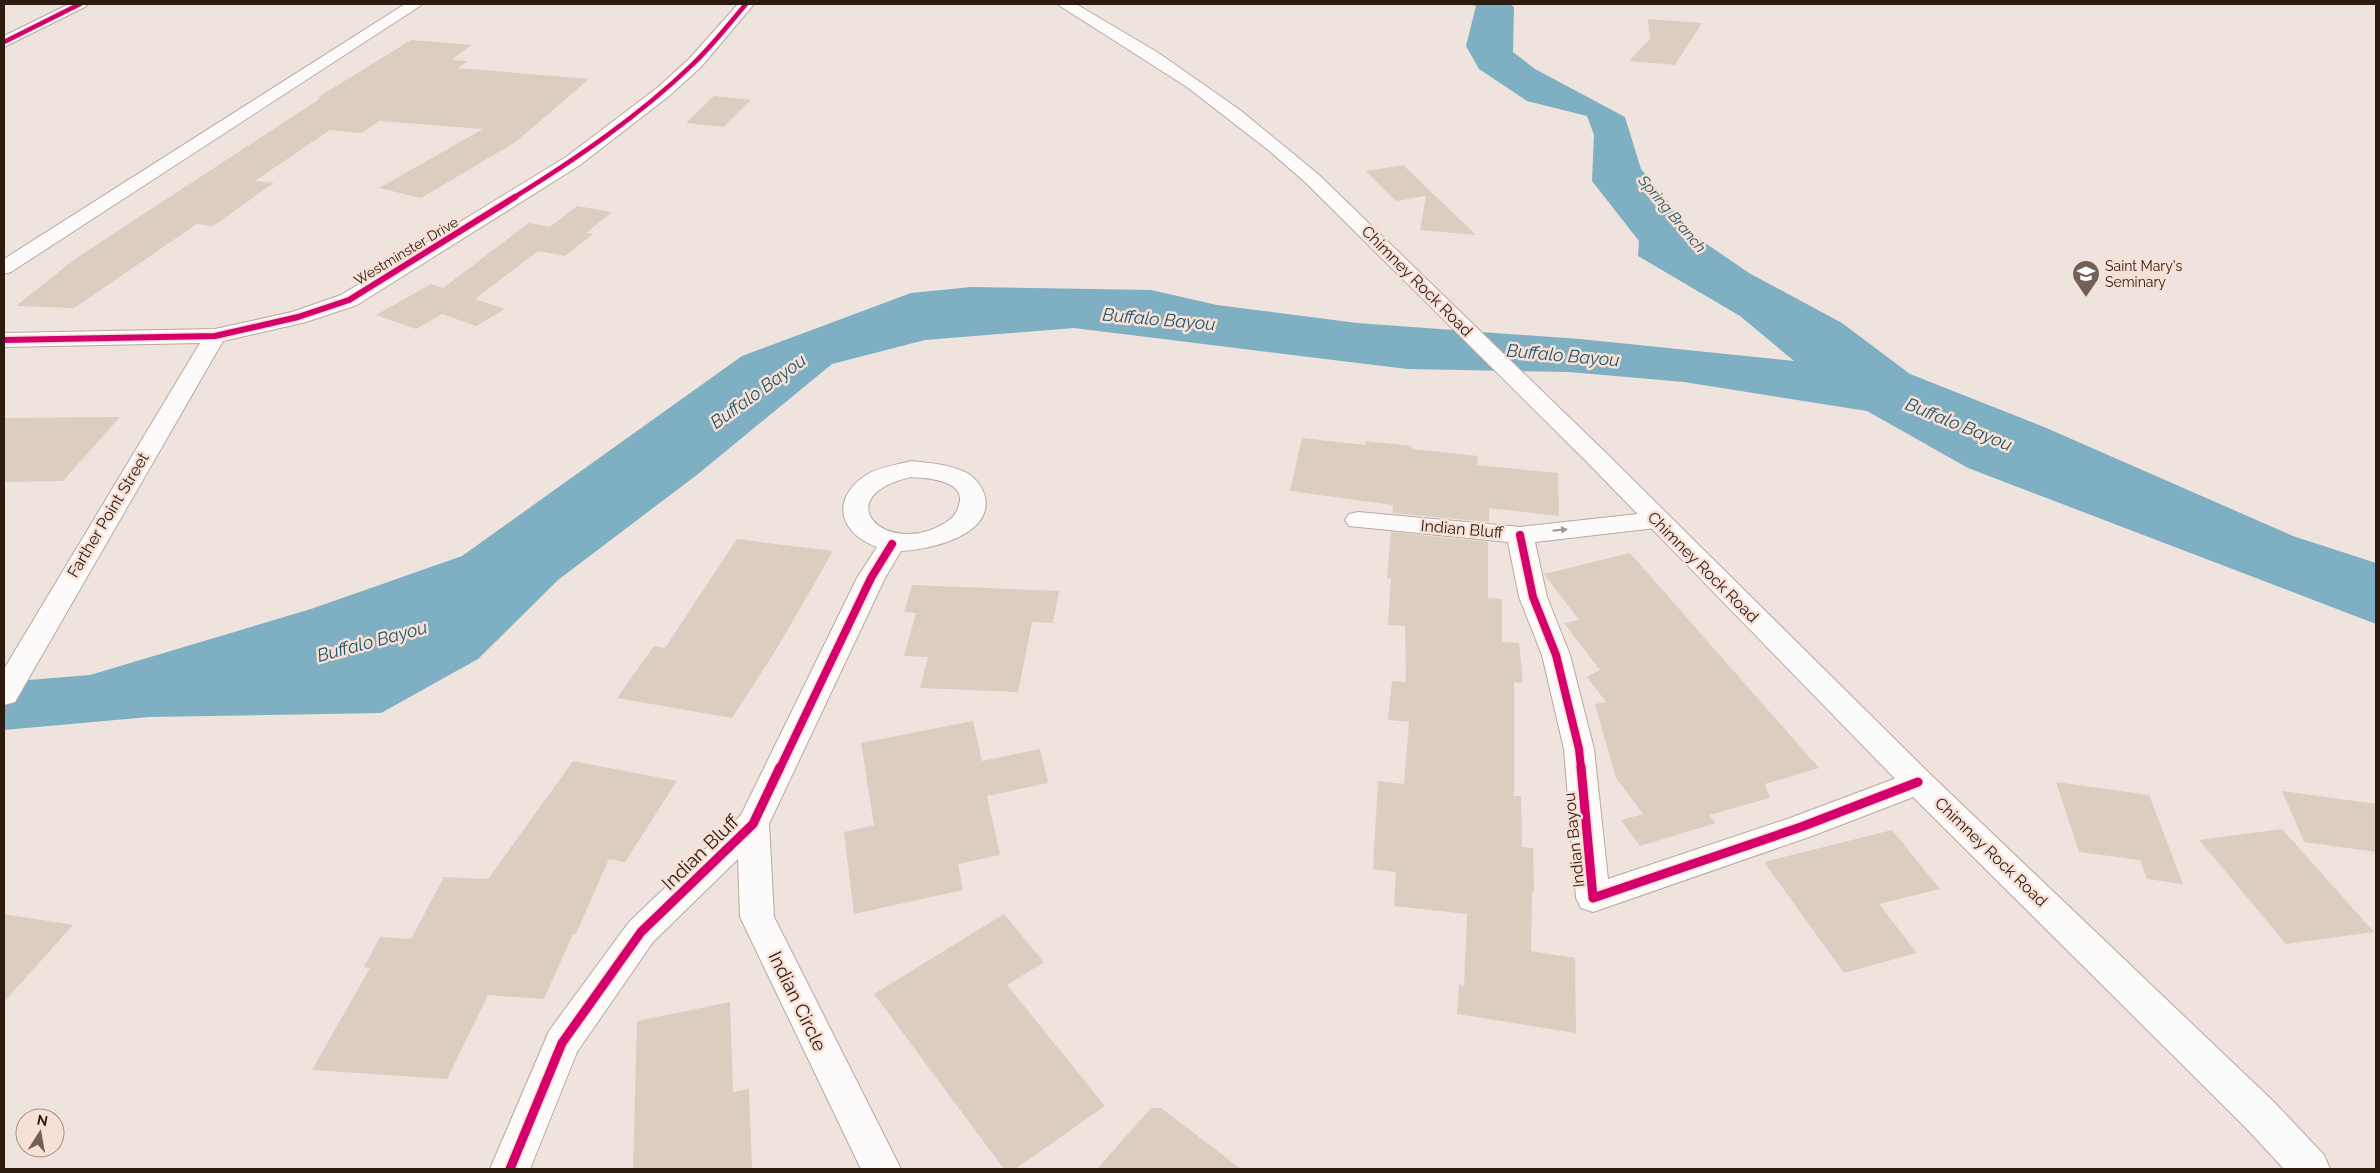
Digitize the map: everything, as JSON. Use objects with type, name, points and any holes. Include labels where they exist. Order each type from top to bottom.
[{"type":"street","points":[[4,42],[80,4]]},
{"type":"street","points":[[4,268],[415,4]]},
{"type":"street","name":"Westminster Drive","points":[[4,340],[215,336],[298,317],[349,300],[573,161],[663,92],[695,63],[746,4]]},
{"type":"street","name":"Chimney Rock Road","points":[[1064,4],[1145,50],[1214,97],[1277,148],[1357,221],[1383,249],[1595,456],[1656,520],[1918,782],[2260,1115],[2310,1169]]},
{"type":"street","name":"Farther Point Street","points":[[4,694],[62,592],[215,336]]},
{"type":"street","name":"Indian Bluff","points":[[1358,520],[1520,535],[1656,520]]},
{"type":"street","name":"Indian Bayou","points":[[1520,535],[1533,597],[1556,655],[1579,749],[1593,898],[1801,827],[1918,782]]},
{"type":"street","name":"Indian Bluff","points":[[510,1169],[562,1043],[642,932],[753,824],[871,578],[892,544]]},
{"type":"street","name":"Indian Circle","points":[[753,824],[757,917],[881,1169]]},
{"type":"water","points":[[1469,4],[1510,4],[1514,7],[1513,52],[1535,69],[1625,117],[1641,169],[1670,204],[1682,227],[1749,273],[1842,323],[1910,374],[2044,427],[2293,536],[2376,563],[2376,624],[1968,468],[1867,411],[1684,382],[1569,372],[1407,369],[1074,328],[925,340],[832,364],[698,474],[558,580],[478,659],[381,713],[149,717],[4,730],[4,682],[90,675],[311,609],[462,556],[742,356],[911,293],[971,287],[1151,290],[1217,305],[1357,323],[1580,339],[1794,361],[1740,316],[1638,256],[1639,241],[1592,181],[1594,135],[1587,116],[1527,101],[1479,69],[1466,46],[1476,6]]},
{"type":"building","points":[[1648,19],[1702,23],[1675,65],[1629,61],[1650,39]]},
{"type":"building","points":[[411,40],[472,45],[451,60],[468,61],[458,68],[589,79],[517,141],[421,198],[379,188],[483,129],[379,121],[362,133],[330,130],[255,181],[274,183],[213,226],[197,224],[74,308],[16,306],[75,259],[321,98],[317,98]]},
{"type":"building","points":[[714,96],[751,100],[724,127],[686,123]]},
{"type":"building","points":[[1403,165],[1476,235],[1420,230],[1426,196],[1396,201],[1366,171]]},
{"type":"building","points":[[577,206],[612,212],[586,233],[593,234],[565,256],[538,251],[475,299],[505,309],[476,326],[442,314],[416,329],[376,315],[431,284],[443,288],[529,223],[550,227]]},
{"type":"building","points":[[120,417],[63,481],[4,482],[4,418]]},
{"type":"building","points":[[1302,438],[1365,445],[1366,441],[1412,446],[1412,449],[1478,456],[1477,465],[1558,473],[1559,516],[1489,508],[1489,522],[1393,513],[1393,505],[1290,491]]},
{"type":"building","points":[[1391,532],[1488,542],[1488,598],[1502,599],[1502,642],[1519,643],[1523,683],[1514,682],[1514,796],[1521,796],[1522,847],[1533,848],[1534,892],[1532,892],[1531,951],[1575,958],[1576,1033],[1457,1014],[1459,985],[1464,986],[1467,914],[1394,906],[1396,872],[1373,869],[1378,781],[1404,784],[1409,722],[1388,720],[1392,681],[1406,682],[1405,626],[1388,625],[1391,579],[1387,578]]},
{"type":"building","points":[[737,539],[833,551],[776,650],[732,718],[617,698],[654,646],[665,648]]},
{"type":"building","points":[[1630,553],[1819,768],[1765,784],[1770,798],[1709,815],[1716,823],[1640,846],[1621,820],[1643,814],[1616,778],[1595,704],[1606,702],[1587,677],[1600,670],[1564,623],[1579,620],[1544,574]]},
{"type":"building","points":[[912,585],[1059,591],[1053,623],[1032,622],[1018,692],[920,688],[928,657],[904,656],[916,613],[904,612]]},
{"type":"building","points":[[973,721],[982,761],[1040,749],[1048,783],[987,796],[1000,855],[958,864],[963,890],[854,914],[844,832],[874,825],[861,743]]},
{"type":"building","points":[[573,761],[677,781],[625,862],[609,859],[576,934],[573,934],[544,999],[488,995],[447,1079],[312,1070],[370,968],[364,967],[380,937],[411,939],[444,877],[488,879]]},
{"type":"building","points":[[2056,782],[2149,795],[2183,884],[2147,879],[2140,860],[2079,852]]},
{"type":"building","points":[[2282,791],[2376,804],[2376,852],[2304,842]]},
{"type":"building","points":[[2282,829],[2374,932],[2286,944],[2199,840]]},
{"type":"building","points":[[1892,830],[1940,889],[1879,904],[1917,953],[1844,973],[1764,862]]},
{"type":"building","points":[[4,914],[73,925],[4,1002]]},
{"type":"building","points":[[1004,914],[1044,962],[1007,985],[1105,1106],[1015,1169],[1004,1169],[874,994]]},
{"type":"building","points":[[730,1002],[733,1092],[749,1089],[752,1169],[633,1169],[637,1021]]},
{"type":"building","points":[[1151,1108],[1161,1108],[1241,1169],[1097,1169]]},
{"type":"cycle path","points":[[4,42],[80,4]]},
{"type":"cycle path","points":[[4,340],[215,336],[298,317],[349,300],[573,161],[663,92],[695,63],[746,4]]},
{"type":"cycle path","points":[[1520,535],[1533,597],[1556,655],[1579,749],[1593,898],[1801,827],[1918,782]]},
{"type":"cycle path","points":[[510,1169],[562,1043],[641,932],[753,824],[871,578],[892,544]]},
{"type":"place","name":"Saint Mary's Seminary","points":[[2086,298]]},
{"type":"water label","name":"Spring Branch","points":[[1672,214]]},
{"type":"water label","name":"Buffalo Bayou","points":[[1159,319]]},
{"type":"water label","name":"Buffalo Bayou","points":[[1563,355]]},
{"type":"water label","name":"Buffalo Bayou","points":[[758,391]]},
{"type":"water label","name":"Buffalo Bayou","points":[[1959,424]]},
{"type":"water label","name":"Buffalo Bayou","points":[[372,641]]}]
